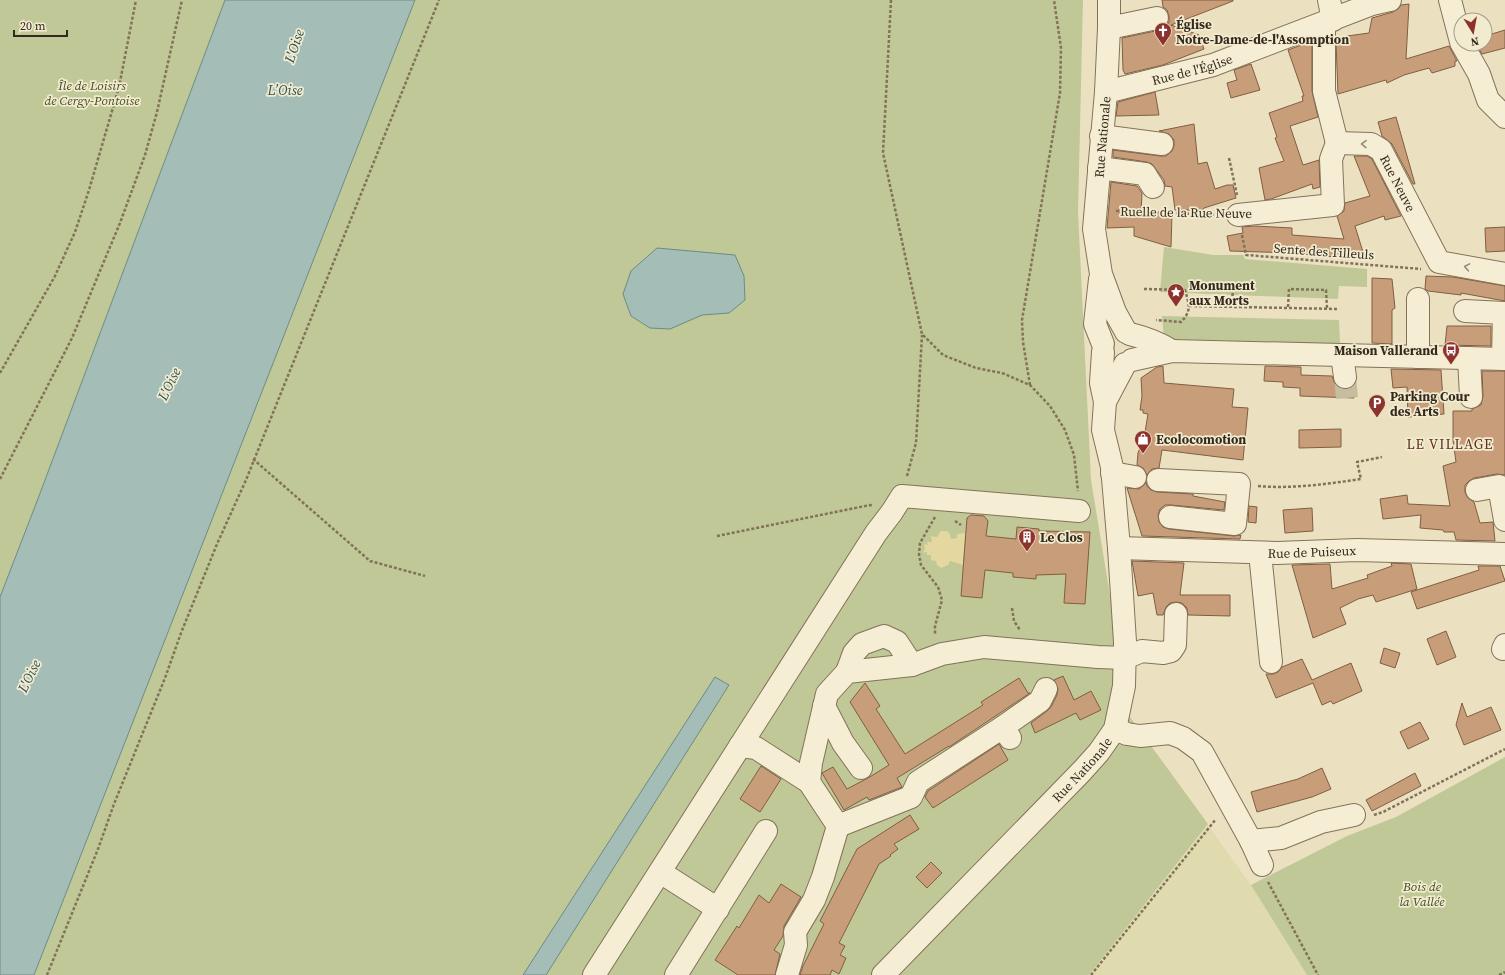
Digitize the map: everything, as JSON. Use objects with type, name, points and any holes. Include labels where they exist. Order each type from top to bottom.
[{"type":"street","name":"Rue Nationale","points":[[882,975],[1082,771],[1099,752],[1115,729],[1124,686],[1125,658],[1114,461],[1103,430],[1105,402],[1101,383],[1103,348],[1095,324],[1100,274],[1094,229],[1106,92],[1109,0]]},
{"type":"street","name":"Rue de l'Église","points":[[1106,92],[1213,65],[1329,14],[1390,0]]},
{"type":"street","points":[[1450,0],[1453,12]]},
{"type":"street","points":[[1329,14],[1324,90],[1337,143]]},
{"type":"street","points":[[1109,28],[1156,18]]},
{"type":"street","points":[[1466,52],[1479,74],[1488,100],[1505,117]]},
{"type":"street","points":[[1101,136],[1162,144]]},
{"type":"street","name":"Ruelle de la Rue Neuve","points":[[1240,215],[1333,205],[1331,159],[1337,143]]},
{"type":"street","name":"Rue Neuve","points":[[1337,143],[1371,144],[1381,150],[1439,262]]},
{"type":"street","points":[[1099,168],[1145,174],[1153,187]]},
{"type":"street","points":[[1439,262],[1505,274]]},
{"type":"street","name":"Rue Nationale","points":[[1100,274],[1115,312],[1128,333]]},
{"type":"street","points":[[1418,299],[1418,357]]},
{"type":"street","points":[[1172,351],[1152,340],[1117,331],[1108,336],[1103,348],[1108,360],[1116,365],[1172,351],[1354,351],[1418,357],[1504,359],[1504,313],[1465,311]]},
{"type":"street","points":[[1128,333],[1136,342],[1137,347],[1135,356],[1128,362]]},
{"type":"street","points":[[1346,377],[1354,351]]},
{"type":"street","points":[[1469,358],[1471,397]]},
{"type":"street","name":"Rue Nationale","points":[[1105,402],[1128,362]]},
{"type":"street","points":[[1114,461],[1135,477]]},
{"type":"street","points":[[1158,480],[1239,484],[1235,524]]},
{"type":"street","points":[[1477,490],[1499,486],[1505,520]]},
{"type":"street","points":[[594,975],[876,533],[897,504],[1079,511]]},
{"type":"street","points":[[1170,517],[1245,525],[1252,552],[1270,662]]},
{"type":"street","points":[[1505,534],[1505,555]]},
{"type":"street","name":"Rue de Puiseux","points":[[1119,548],[1252,552],[1357,550],[1505,555]]},
{"type":"street","points":[[847,672],[912,665],[942,654],[984,647],[1125,658],[1142,651],[1163,653],[1170,651],[1175,645],[1176,614]]},
{"type":"street","points":[[809,782],[811,763],[827,694],[847,672],[854,653],[862,644],[884,636],[897,642],[912,665]]},
{"type":"street","points":[[838,826],[916,803],[918,782],[1007,733],[1040,701],[1046,689]]},
{"type":"street","points":[[824,706],[843,742],[861,768]]},
{"type":"street","points":[[1115,729],[1127,734],[1140,736],[1170,733],[1183,738],[1202,752],[1234,809],[1262,864]]},
{"type":"street","points":[[740,746],[756,748],[809,782],[838,826],[823,877],[814,900],[795,932],[796,945],[787,975]]},
{"type":"street","points":[[1251,841],[1281,838],[1321,822],[1354,815]]},
{"type":"street","points":[[676,975],[766,831]]},
{"type":"street","points":[[660,872],[718,909]]},
{"type":"path","points":[[0,373],[55,276],[75,232],[119,87],[136,0]]},
{"type":"path","points":[[0,478],[72,338],[120,223],[145,155],[157,112],[182,0]]},
{"type":"path","points":[[47,975],[165,678],[181,633],[217,544],[246,480],[253,459],[439,0]]},
{"type":"path","points":[[717,536],[870,505],[897,504],[916,443],[922,334],[883,153],[891,0]]},
{"type":"path","points":[[1030,385],[1023,342],[1022,320],[1060,93],[1061,48],[1054,0]]},
{"type":"path","points":[[1229,158],[1240,215]]},
{"type":"path","name":"Ruelle de la Rue Neuve","points":[[1096,210],[1240,215]]},
{"type":"path","name":"Sente des Tilleuls","points":[[1240,215],[1246,255],[1430,269],[1439,262]]},
{"type":"path","points":[[1232,306],[1233,287]]},
{"type":"path","points":[[1144,289],[1185,290],[1189,306],[1188,315],[1181,322],[1152,320]]},
{"type":"path","points":[[1288,308],[1289,289],[1326,290],[1327,308]]},
{"type":"path","points":[[1189,306],[1338,309]]},
{"type":"path","points":[[922,334],[943,355],[976,368],[1002,373],[1030,385],[1050,406],[1065,430],[1074,455],[1079,511]]},
{"type":"path","points":[[1271,487],[1318,485],[1361,479],[1357,462],[1382,458]]},
{"type":"path","points":[[253,459],[370,561],[425,576]]},
{"type":"path","points":[[937,515],[920,543],[919,554],[921,565],[938,587],[942,600],[935,626],[935,639],[942,654]]},
{"type":"path","points":[[954,521],[960,525]]},
{"type":"path","points":[[1354,815],[1367,817],[1383,812],[1505,749]]},
{"type":"path","points":[[1091,975],[1217,818],[1234,809]]},
{"type":"path","points":[[1262,864],[1266,878],[1318,975]]},
{"type":"path","points":[[1499,975],[1505,972]]},
{"type":"shaded area","points":[[1208,825],[1251,885],[1307,975],[1089,975]]},
{"type":"green space","name":"Île de Loisirs de Cergy-Pontoise","points":[[0,0],[225,0],[0,597]]},
{"type":"green space","points":[[415,0],[1083,0],[1078,212],[1091,480],[1130,717],[1208,824],[1089,975],[34,975]]},
{"type":"green space","points":[[1164,247],[1213,255],[1243,255],[1245,259],[1367,269],[1367,287],[1339,286],[1338,299],[1160,292]]},
{"type":"green space","points":[[1162,316],[1339,320],[1340,344],[1164,339]]},
{"type":"green space","name":"Bois de la Vallée","points":[[1505,757],[1505,975],[1307,975],[1251,885],[1347,836],[1396,817]]},
{"type":"sand","points":[[941,531],[947,531],[950,534],[951,539],[957,538],[957,534],[965,533],[963,565],[950,561],[948,565],[941,568],[937,565],[936,561],[931,560],[931,555],[927,555],[927,552],[923,553],[925,548],[924,544],[928,545],[927,542],[932,542],[931,536],[937,537]]},
{"type":"water","name":"L’Oise","points":[[225,0],[415,0],[34,975],[0,975],[0,597]]},
{"type":"water","points":[[657,248],[735,255],[744,276],[745,300],[729,313],[702,315],[670,329],[650,328],[631,316],[623,294],[631,271]]},
{"type":"water","points":[[715,677],[729,685],[546,975],[523,975]]},
{"type":"building","name":"Église Notre-Dame-de-l'Assomption","points":[[1162,0],[1233,1],[1171,25],[1199,35],[1204,49],[1163,65],[1125,74],[1123,70],[1122,38],[1160,30],[1166,27],[1169,22],[1169,16],[1167,10],[1163,7]]},
{"type":"building","points":[[1409,4],[1406,59],[1449,46],[1457,61],[1455,61],[1455,66],[1432,73],[1429,68],[1404,75],[1387,83],[1386,80],[1338,94],[1336,42],[1348,41],[1347,36],[1369,33],[1372,18],[1393,12],[1401,5]]},
{"type":"building","points":[[1505,30],[1505,48],[1493,51],[1493,34]]},
{"type":"building","points":[[1312,41],[1312,91],[1318,117],[1290,126],[1303,165],[1319,160],[1320,187],[1313,189],[1312,184],[1265,200],[1259,168],[1284,161],[1275,138],[1277,137],[1269,113],[1303,101],[1302,96],[1304,96],[1288,50]]},
{"type":"building","points":[[1251,64],[1260,90],[1231,98],[1227,83],[1237,80],[1234,70]]},
{"type":"building","points":[[1155,92],[1159,115],[1116,116],[1118,102]]},
{"type":"building","points":[[1396,117],[1415,184],[1413,184],[1392,144],[1382,136],[1378,122]]},
{"type":"building","points":[[1194,124],[1198,164],[1207,162],[1215,189],[1227,185],[1233,185],[1236,198],[1204,208],[1203,210],[1175,210],[1172,187],[1165,186],[1164,180],[1152,164],[1113,157],[1113,150],[1166,156],[1172,151],[1174,140],[1169,134],[1159,131]]},
{"type":"building","points":[[1354,156],[1367,156],[1372,159],[1401,216],[1385,220],[1384,216],[1355,226],[1363,252],[1361,252],[1362,256],[1346,258],[1293,253],[1230,251],[1227,236],[1243,233],[1242,227],[1254,226],[1292,228],[1292,235],[1344,239],[1337,216],[1344,211],[1345,203],[1370,196]]},
{"type":"building","points":[[1111,182],[1137,186],[1142,193],[1141,213],[1172,214],[1171,247],[1134,236],[1134,227],[1107,228]]},
{"type":"building","points":[[1505,227],[1505,251],[1486,252],[1485,228]]},
{"type":"building","points":[[1426,276],[1453,277],[1505,286],[1505,301],[1461,293],[1461,295],[1428,291],[1425,289]]},
{"type":"building","points":[[1372,278],[1392,279],[1395,308],[1392,310],[1392,344],[1372,343]]},
{"type":"building","points":[[1447,326],[1491,326],[1491,346],[1445,345]]},
{"type":"building","points":[[1163,366],[1164,383],[1234,389],[1232,407],[1248,408],[1243,460],[1162,450],[1159,468],[1152,469],[1147,475],[1143,468],[1137,465],[1138,453],[1144,438],[1148,414],[1143,413],[1143,410],[1140,410],[1142,396],[1141,378],[1157,367]]},
{"type":"building","points":[[1265,366],[1301,367],[1301,375],[1332,376],[1335,384],[1340,388],[1346,389],[1352,387],[1354,398],[1300,396],[1300,388],[1283,387],[1283,382],[1264,381]]},
{"type":"building","points":[[1391,369],[1441,370],[1444,414],[1408,417],[1407,387],[1393,388]]},
{"type":"building","points":[[1482,371],[1505,371],[1505,475],[1497,474],[1474,478],[1465,485],[1465,492],[1468,498],[1474,502],[1480,523],[1493,522],[1495,541],[1456,540],[1454,532],[1420,528],[1421,515],[1383,519],[1380,499],[1407,495],[1408,504],[1450,506],[1443,466],[1456,462],[1453,440],[1453,411],[1472,411],[1472,409],[1481,405],[1483,396]]},
{"type":"building","points":[[1341,429],[1341,447],[1299,448],[1299,430]]},
{"type":"building","points":[[1146,482],[1147,486],[1151,490],[1157,492],[1193,494],[1193,496],[1225,502],[1224,510],[1165,505],[1160,509],[1158,515],[1159,522],[1163,527],[1169,529],[1234,536],[1241,535],[1240,539],[1142,536],[1127,488],[1139,489]]},
{"type":"building","points":[[1249,506],[1257,507],[1256,523],[1248,522]]},
{"type":"building","points":[[1312,508],[1313,531],[1285,533],[1283,510]]},
{"type":"building","name":"Le Clos","points":[[971,515],[984,516],[988,521],[986,536],[1016,539],[1017,527],[1039,529],[1039,531],[1090,532],[1085,604],[1064,603],[1066,574],[1036,575],[1036,579],[1013,577],[1013,573],[985,570],[982,598],[961,596],[967,518]]},
{"type":"building","points":[[1132,561],[1184,563],[1180,595],[1230,595],[1230,616],[1188,615],[1187,608],[1182,603],[1176,602],[1170,603],[1166,607],[1163,615],[1157,615],[1153,593],[1138,596]]},
{"type":"building","points":[[1391,563],[1411,564],[1417,589],[1376,602],[1373,595],[1358,599],[1340,608],[1346,624],[1313,638],[1292,565],[1330,564],[1332,589],[1368,578],[1367,575],[1392,566]]},
{"type":"building","points":[[1478,566],[1500,566],[1505,581],[1417,609],[1411,592],[1479,570]]},
{"type":"building","points":[[1446,631],[1456,657],[1437,665],[1427,639]]},
{"type":"building","points":[[1384,648],[1400,653],[1395,668],[1380,663]]},
{"type":"building","points":[[1302,659],[1312,680],[1351,663],[1362,691],[1333,704],[1331,701],[1322,705],[1313,683],[1276,698],[1266,674],[1278,672],[1282,667]]},
{"type":"building","points":[[1063,676],[1074,700],[1091,691],[1101,710],[1080,720],[1076,713],[1035,733],[1031,723],[1051,707],[1057,695],[1058,689],[1054,680]]},
{"type":"building","points":[[1019,678],[1028,693],[1030,693],[949,747],[897,778],[902,787],[869,800],[867,797],[844,810],[822,773],[833,767],[847,789],[889,765],[850,702],[865,683],[880,706],[876,709],[905,754],[983,705],[981,702]]},
{"type":"building","points":[[1462,703],[1467,717],[1491,707],[1501,730],[1464,745],[1456,725]]},
{"type":"building","points":[[1420,722],[1429,739],[1408,749],[1400,732]]},
{"type":"building","points":[[999,744],[1008,760],[933,808],[925,797],[928,791]]},
{"type":"building","points":[[761,766],[781,779],[760,812],[740,799]]},
{"type":"building","points":[[1322,768],[1331,789],[1312,797],[1257,812],[1251,792],[1298,779]]},
{"type":"building","points":[[1415,773],[1421,786],[1372,811],[1366,800]]},
{"type":"building","points":[[910,815],[919,829],[894,844],[898,849],[879,864],[839,943],[845,946],[840,955],[846,958],[839,974],[832,970],[830,975],[800,975],[824,924],[820,921],[857,849]]},
{"type":"building","points":[[931,862],[942,873],[927,888],[916,877]]},
{"type":"building","points":[[781,884],[801,897],[784,926],[783,936],[774,950],[780,954],[775,975],[738,975],[715,960],[737,926],[739,928],[759,895],[769,903]]},
{"type":"tunnel","points":[[1345,377],[1347,398]]},
{"type":"place","name":"Église Notre-Dame-de-l'Assomption","points":[[1163,46]]},
{"type":"place","name":"Monument aux Morts","points":[[1176,307]]},
{"type":"place","name":"Maison Vallerand","points":[[1451,365]]},
{"type":"place","name":"Parking Cour des Arts","points":[[1377,418]]},
{"type":"place","name":"Ecolocomotion","points":[[1143,454]]},
{"type":"place","name":"Le Clos","points":[[1027,552]]},
{"type":"district","name":"LE VILLAGE","points":[[1450,444]]},
{"type":"water label","name":"L'Oise","points":[[294,46]]},
{"type":"water label","name":"L'Oise","points":[[169,384]]},
{"type":"water label","name":"L'Oise","points":[[29,676]]}]
